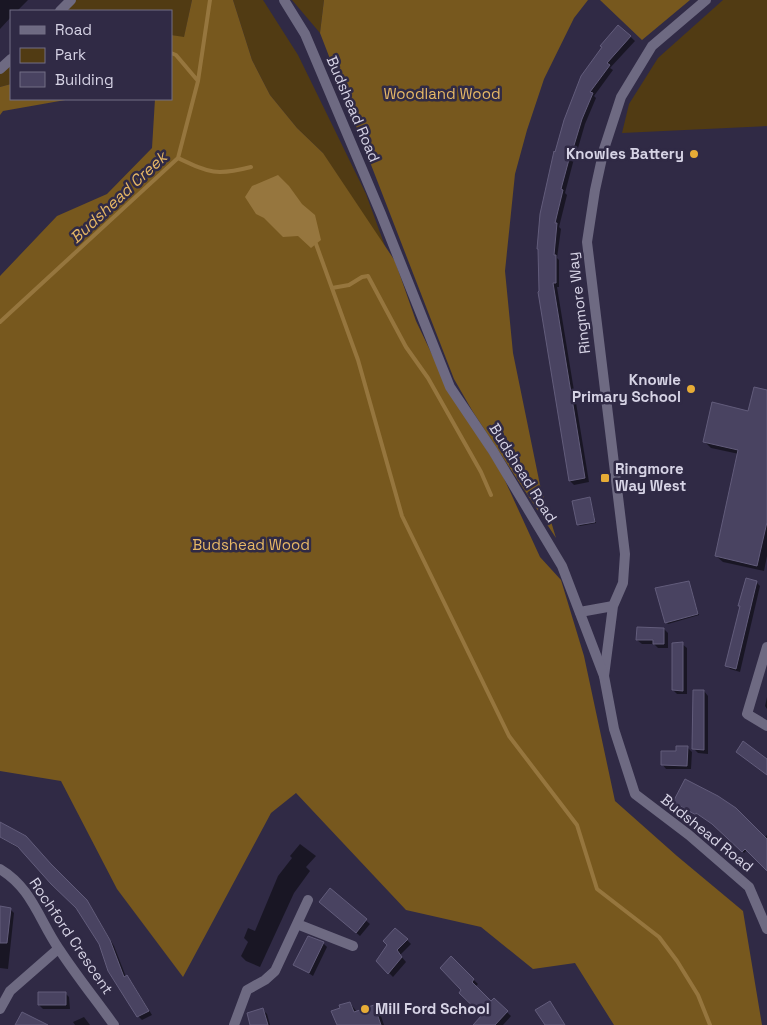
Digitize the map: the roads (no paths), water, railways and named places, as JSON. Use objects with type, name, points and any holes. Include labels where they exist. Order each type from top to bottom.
[{"type":"street","points":[[61,10],[71,0]]},
{"type":"street","name":"Budshead Road","points":[[284,0],[305,34],[381,214],[450,387],[493,451],[562,566],[604,676],[614,728],[635,794],[689,835],[749,887],[767,929]]},
{"type":"street","name":"Ringmore Way","points":[[604,676],[613,606],[623,583],[624,554],[587,242],[604,149],[621,97],[652,46],[706,0]]},
{"type":"street","points":[[0,69],[10,60]]},
{"type":"street","points":[[580,612],[613,606]]},
{"type":"street","points":[[767,647],[754,696],[747,714],[767,726]]},
{"type":"street","name":"Rochford Crescent","points":[[0,869],[27,892],[58,949],[114,1025]]},
{"type":"street","points":[[234,1025],[247,990],[266,980],[275,971],[308,900]]},
{"type":"street","points":[[297,924],[353,946]]},
{"type":"street","points":[[0,1008],[10,991],[58,949]]},
{"type":"waterway","name":"Budshead Creek","points":[[0,322],[178,158],[198,81],[210,0]]},
{"type":"waterway","points":[[172,53],[176,55],[198,81]]},
{"type":"waterway","points":[[178,158],[213,172],[229,172],[251,167]]},
{"type":"waterway","points":[[316,244],[358,360],[402,516],[509,736],[577,825],[597,889],[659,937],[677,961],[698,995],[710,1025]]},
{"type":"waterway","points":[[332,288],[349,285],[362,277],[368,276],[406,347],[428,378],[481,472],[491,495]]},
{"type":"place","name":"Knowles Battery","points":[[694,154]]},
{"type":"place","name":"Knowle Primary School","points":[[691,389]]},
{"type":"place","name":"Ringmore Way West","points":[[605,478]]},
{"type":"place","name":"Mill Ford School","points":[[365,1009]]},
{"type":"park label","name":"Woodland Wood","points":[[442,94]]},
{"type":"park label","name":"Budshead Wood","points":[[251,545]]}]
